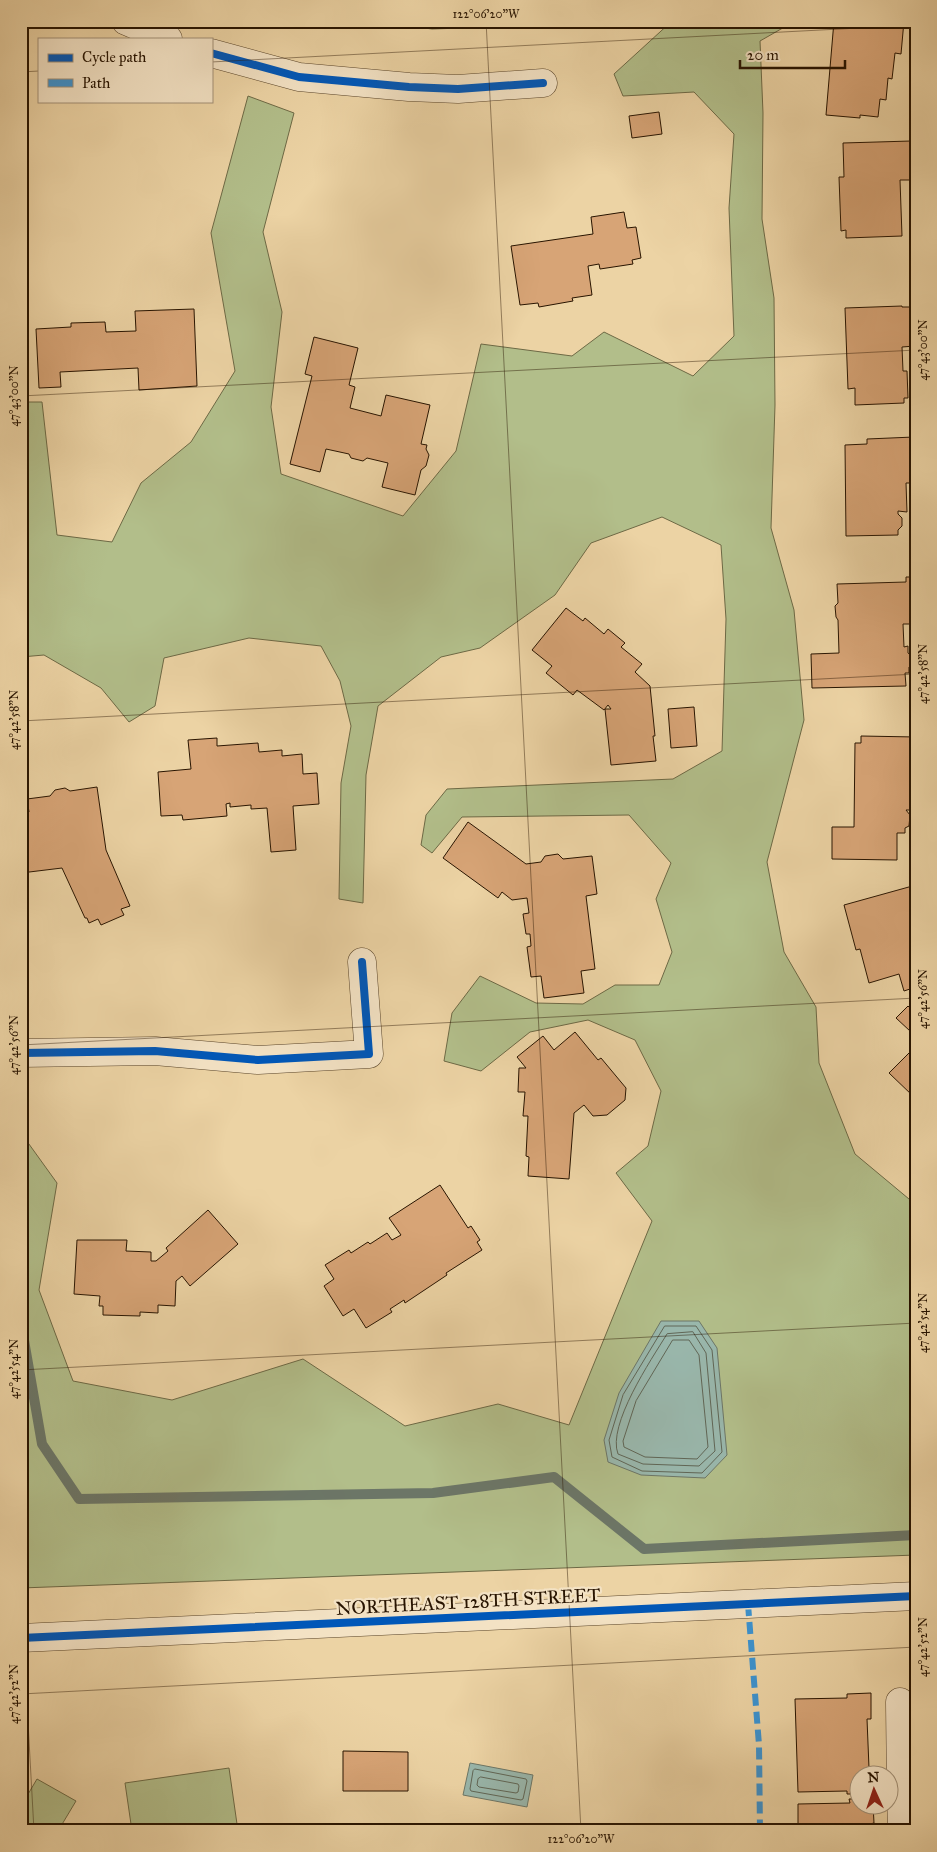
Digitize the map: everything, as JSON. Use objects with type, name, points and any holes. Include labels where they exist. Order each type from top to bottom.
[{"type":"street","points":[[126,21],[166,38]]},
{"type":"street","points":[[212,53],[299,77],[458,89],[543,83]]},
{"type":"street","points":[[21,1053],[155,1051],[258,1060],[369,1054],[362,962]]},
{"type":"street","name":"NORTHEAST 128TH STREET","points":[[21,1638],[916,1596]]},
{"type":"street","points":[[900,1702],[908,1792],[902,1831]]},
{"type":"green space","points":[[372,21],[564,21],[551,25],[432,29]]},
{"type":"green space","points":[[672,21],[795,21],[760,41],[763,113],[762,219],[774,298],[775,405],[771,528],[794,610],[804,720],[767,862],[784,952],[816,1007],[819,1063],[855,1154],[909,1199],[916,1195],[916,1555],[21,1588],[21,1133],[57,1183],[39,1290],[73,1381],[172,1400],[303,1359],[405,1426],[498,1404],[569,1425],[652,1221],[616,1173],[648,1146],[661,1091],[635,1040],[588,1020],[530,1032],[481,1071],[444,1061],[452,1013],[480,976],[536,1003],[583,1004],[615,985],[659,985],[672,952],[656,899],[671,863],[629,815],[462,817],[432,853],[421,845],[426,815],[447,789],[673,779],[722,751],[726,619],[721,545],[662,517],[591,543],[555,595],[480,648],[441,657],[378,706],[366,775],[363,903],[339,899],[341,783],[351,726],[340,681],[321,646],[249,638],[164,658],[155,706],[129,722],[101,688],[44,655],[21,657],[21,402],[42,402],[57,535],[112,542],[141,483],[191,442],[235,371],[211,233],[248,96],[294,113],[263,232],[282,312],[271,407],[281,474],[403,516],[456,451],[481,344],[572,356],[604,332],[693,376],[734,336],[729,208],[734,134],[694,92],[623,96],[614,74]]},
{"type":"green space","points":[[229,1768],[238,1831],[132,1831],[125,1783]]},
{"type":"green space","points":[[37,1779],[76,1801],[58,1831],[21,1831],[21,1806]]},
{"type":"water","points":[[661,1321],[699,1321],[717,1348],[727,1455],[705,1478],[641,1475],[608,1462],[604,1440],[619,1393]]},
{"type":"water","points":[[470,1763],[533,1775],[527,1807],[463,1795]]},
{"type":"building","points":[[834,21],[904,21],[901,54],[895,53],[892,79],[888,78],[886,100],[880,99],[878,117],[860,115],[860,118],[826,115]]},
{"type":"building","points":[[659,112],[662,134],[632,138],[629,116]]},
{"type":"building","points":[[911,141],[912,180],[900,180],[902,236],[846,238],[846,230],[841,231],[839,177],[844,177],[843,143]]},
{"type":"building","points":[[624,212],[627,228],[636,227],[641,258],[632,260],[633,264],[600,269],[599,264],[588,266],[592,295],[572,298],[573,301],[539,307],[538,303],[520,305],[511,246],[593,234],[591,217]]},
{"type":"building","points":[[914,307],[915,346],[902,347],[903,371],[907,371],[908,398],[904,398],[904,403],[855,405],[855,388],[848,389],[845,308]]},
{"type":"building","points":[[194,309],[197,386],[139,390],[138,368],[60,372],[61,387],[39,388],[36,329],[71,327],[71,323],[105,322],[106,332],[136,331],[135,311]]},
{"type":"building","points":[[314,337],[358,348],[349,385],[355,387],[350,408],[381,416],[386,395],[430,405],[421,444],[427,445],[426,449],[429,455],[426,466],[421,470],[415,495],[382,487],[388,463],[367,458],[363,461],[351,458],[349,454],[326,449],[320,472],[290,464],[312,376],[305,374]]},
{"type":"building","points":[[914,437],[915,483],[906,483],[907,512],[898,511],[902,518],[902,526],[898,530],[898,535],[846,536],[845,445],[867,444],[867,439]]},
{"type":"building","points":[[906,577],[916,577],[916,624],[903,624],[904,647],[908,646],[908,653],[912,656],[909,673],[905,673],[906,686],[812,688],[811,654],[839,653],[838,620],[835,606],[838,603],[837,584],[906,582]]},
{"type":"building","points":[[566,608],[583,621],[585,618],[604,634],[608,629],[625,643],[621,647],[642,664],[635,672],[650,686],[656,761],[611,765],[605,709],[611,709],[608,705],[604,710],[577,690],[573,695],[546,673],[552,666],[532,650]]},
{"type":"building","points":[[694,707],[697,746],[671,748],[668,709]]},
{"type":"building","points":[[861,736],[916,737],[914,810],[906,810],[910,815],[909,826],[905,828],[905,833],[897,833],[897,860],[832,859],[832,827],[854,827],[855,743],[861,743]]},
{"type":"building","points":[[217,738],[217,746],[258,743],[259,752],[282,750],[282,756],[302,754],[303,774],[317,773],[319,804],[293,806],[296,850],[271,852],[267,808],[251,809],[251,805],[230,807],[230,803],[226,804],[227,816],[183,820],[182,815],[161,816],[158,772],[191,769],[188,740]]},
{"type":"building","points":[[97,787],[106,850],[130,906],[121,909],[124,915],[101,925],[98,919],[89,923],[87,918],[85,918],[62,868],[21,873],[21,813],[29,812],[27,799],[50,796],[55,790],[65,788],[70,791]]},
{"type":"building","points":[[468,822],[526,864],[541,862],[545,856],[558,854],[563,859],[592,856],[597,894],[586,896],[595,969],[581,971],[584,993],[544,998],[541,976],[531,977],[527,947],[531,946],[530,934],[526,934],[523,914],[529,913],[527,898],[512,900],[502,892],[498,898],[443,858]]},
{"type":"building","points":[[916,885],[916,987],[904,991],[899,974],[869,983],[860,949],[856,950],[844,905]]},
{"type":"building","points":[[908,1006],[916,1014],[916,1025],[910,1031],[896,1018]]},
{"type":"building","points":[[575,1032],[598,1060],[601,1058],[626,1088],[625,1100],[607,1115],[593,1116],[584,1105],[574,1113],[569,1179],[528,1176],[529,1157],[526,1156],[528,1116],[523,1116],[525,1092],[518,1092],[519,1068],[526,1068],[517,1057],[543,1036],[554,1050]]},
{"type":"building","points":[[916,1046],[916,1102],[912,1098],[913,1096],[889,1073]]},
{"type":"building","points":[[440,1185],[468,1228],[471,1226],[480,1240],[477,1242],[482,1250],[405,1303],[404,1300],[390,1309],[392,1312],[366,1328],[354,1309],[343,1316],[324,1286],[334,1279],[325,1265],[349,1250],[351,1253],[387,1233],[392,1240],[401,1235],[389,1218]]},
{"type":"building","points":[[208,1210],[238,1244],[190,1286],[182,1276],[176,1281],[175,1306],[158,1305],[158,1313],[140,1312],[140,1316],[103,1315],[103,1306],[99,1306],[100,1296],[74,1294],[77,1240],[127,1240],[126,1251],[151,1252],[151,1261],[156,1261],[168,1251],[166,1248]]},
{"type":"building","points":[[871,1693],[871,1719],[867,1719],[869,1764],[850,1764],[850,1794],[847,1794],[847,1791],[798,1792],[795,1699],[847,1698],[847,1694]]},
{"type":"building","points":[[343,1751],[408,1752],[408,1791],[343,1791]]},
{"type":"building","points":[[850,1803],[850,1814],[874,1814],[874,1823],[870,1824],[870,1831],[798,1831],[798,1804]]},
{"type":"waterway","points":[[21,1323],[42,1444],[79,1499],[433,1493],[554,1477],[644,1549],[916,1535]]},
{"type":"marked path","points":[[748,1604],[759,1745],[760,1831]]},
{"type":"cycle path","points":[[212,53],[299,77],[409,87],[458,89],[543,83]]},
{"type":"cycle path","points":[[21,1053],[155,1051],[258,1060],[369,1054],[362,962]]},
{"type":"cycle path","points":[[21,1638],[916,1596]]}]
